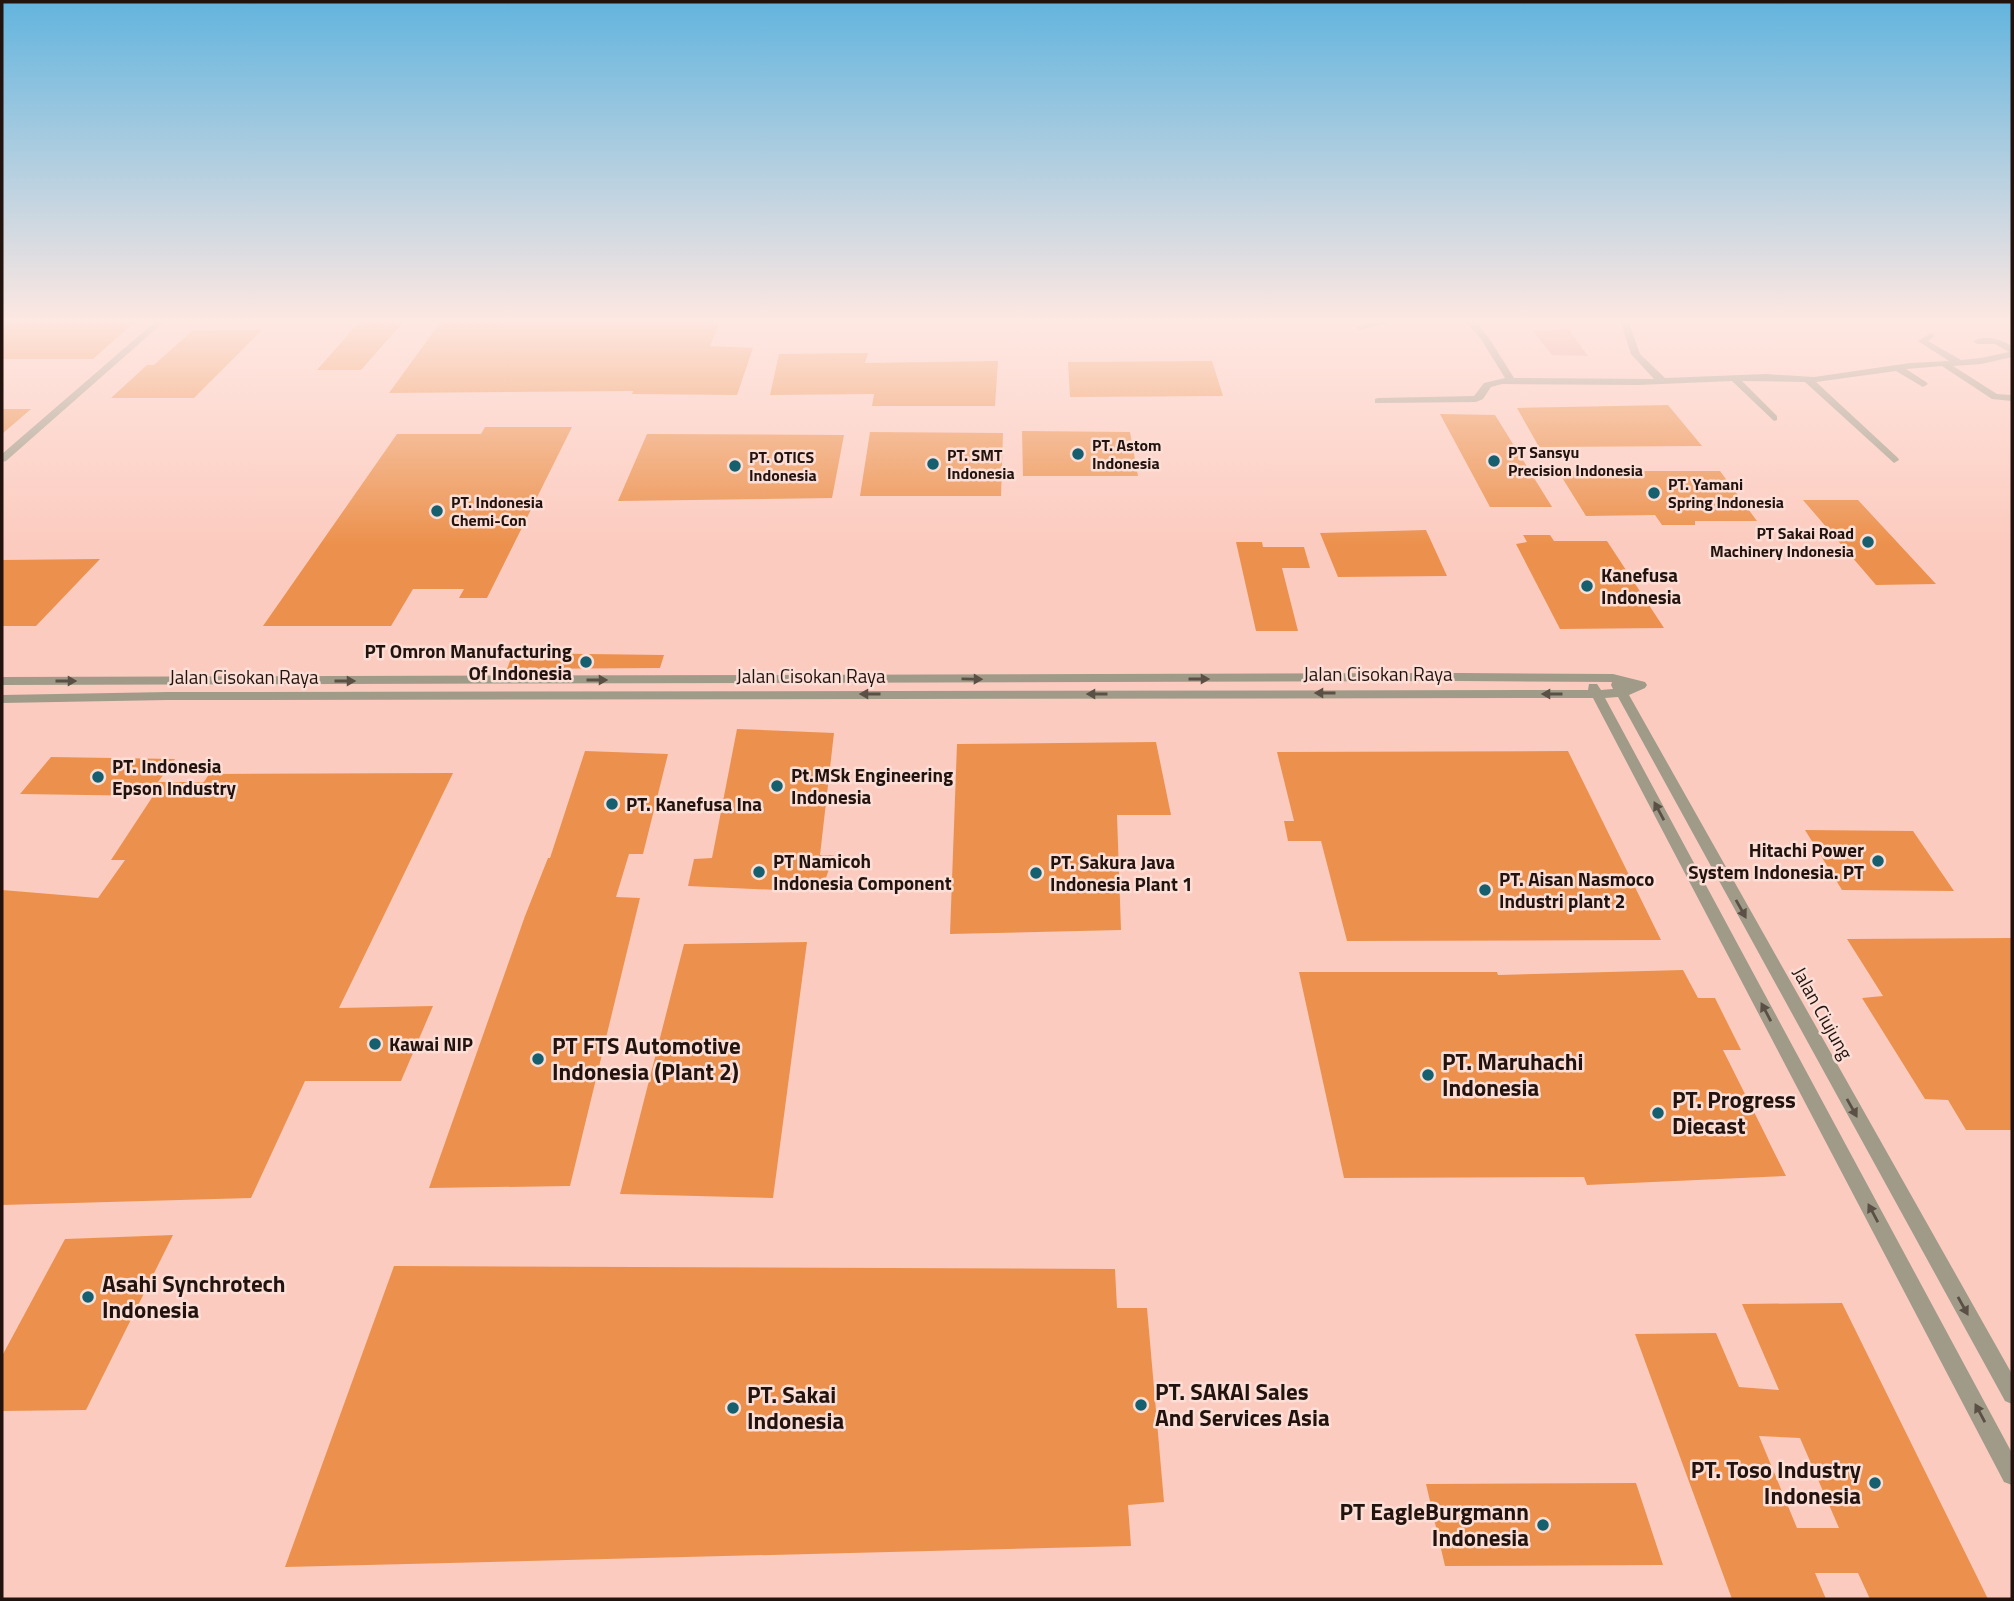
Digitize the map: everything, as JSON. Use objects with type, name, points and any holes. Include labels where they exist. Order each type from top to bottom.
[{"type":"street","points":[[2,459],[76,395]]},
{"type":"street","points":[[1378,401],[1472,400],[1481,395]]},
{"type":"street","points":[[1750,395],[1774,418]]},
{"type":"street","points":[[1824,395],[1894,460]]},
{"type":"street","points":[[1991,395],[2012,398]]},
{"type":"street","points":[[1588,678],[2012,1474]]},
{"type":"street","name":"Jalan Cisokan Raya","points":[[2,681],[1588,678],[1617,686]]},
{"type":"street","points":[[1617,686],[1641,685]]},
{"type":"street","name":"Jalan Cisokan Raya","points":[[2,699],[168,696],[1597,694],[1617,686]]},
{"type":"street","name":"Jalan Ciujung","points":[[1617,686],[2012,1394]]},
{"type":"building","points":[[115,395],[197,395],[194,398],[111,398]]},
{"type":"building","points":[[874,395],[996,395],[995,406],[872,406]]},
{"type":"building","points":[[1070,395],[1223,396],[1070,397]]},
{"type":"building","points":[[1668,405],[1702,446],[1539,447],[1517,408]]},
{"type":"building","points":[[2,409],[31,409],[2,434]]},
{"type":"building","name":"PT Sansyu Precision Indonesia","points":[[1440,414],[1495,415],[1552,507],[1490,507]]},
{"type":"building","name":"PT. Indonesia Chemi-Con","points":[[485,427],[572,427],[487,598],[459,598],[464,589],[413,589],[391,626],[263,626],[397,434],[481,434]]},
{"type":"building","name":"PT. Astom Indonesia","points":[[1022,431],[1130,432],[1138,476],[1023,476]]},
{"type":"building","name":"PT. SMT Indonesia","points":[[870,432],[1003,433],[1001,496],[860,496]]},
{"type":"building","name":"PT. OTICS Indonesia","points":[[647,434],[844,435],[832,498],[618,501]]},
{"type":"building","name":"PT. Yamani Spring Indonesia","points":[[1558,471],[1720,471],[1757,521],[1695,521],[1695,525],[1662,525],[1655,515],[1586,516]]},
{"type":"building","name":"PT Sakai Road Machinery Indonesia","points":[[1803,500],[1858,500],[1936,584],[1876,585]]},
{"type":"building","points":[[1426,530],[1447,576],[1338,577],[1320,533]]},
{"type":"building","name":"Kanefusa Indonesia","points":[[1523,535],[1550,535],[1554,541],[1607,541],[1664,628],[1560,629],[1516,544],[1527,542]]},
{"type":"building","points":[[1236,542],[1262,542],[1263,547],[1304,547],[1310,568],[1282,568],[1298,631],[1256,631]]},
{"type":"building","points":[[100,559],[36,626],[2,626],[2,560]]},
{"type":"building","name":"PT Omron Manufacturing Of Indonesia","points":[[513,653],[664,655],[660,668],[507,669]]},
{"type":"building","name":"Pt.MSk Engineering Indonesia","points":[[737,729],[834,733],[820,855],[834,855],[821,892],[688,886],[694,859],[712,858]]},
{"type":"building","name":"PT. Sakura Java Indonesia Plant 1","points":[[1156,742],[1171,815],[1117,815],[1121,930],[950,934],[957,744]]},
{"type":"building","name":"PT FTS Automotive Indonesia (Plant 2)","points":[[585,751],[668,754],[643,854],[629,854],[616,897],[640,898],[570,1186],[429,1188],[525,916],[550,858]]},
{"type":"building","name":"PT. Aisan Nasmoco Industri plant 2","points":[[1568,751],[1661,940],[1347,941],[1321,841],[1288,841],[1284,821],[1294,821],[1277,752]]},
{"type":"building","points":[[51,757],[175,759],[158,782],[204,782],[209,774],[453,773],[339,1008],[433,1006],[401,1081],[305,1081],[251,1198],[2,1205],[2,890],[98,898],[125,860],[111,860],[153,796],[20,794]]},
{"type":"building","name":"Hitachi Power System Indonesia. PT","points":[[1805,830],[1913,831],[1954,891],[1842,890]]},
{"type":"building","points":[[2012,938],[2012,1130],[1966,1130],[1948,1100],[1925,1099],[1862,998],[1883,996],[1847,939]]},
{"type":"building","points":[[807,942],[773,1198],[620,1194],[684,944]]},
{"type":"building","points":[[1683,970],[1698,998],[1715,998],[1741,1050],[1723,1050],[1786,1176],[1587,1185],[1584,1177],[1344,1178],[1299,972],[1497,972],[1498,975]]},
{"type":"building","name":"Asahi Synchrotech Indonesia","points":[[173,1235],[86,1410],[2,1411],[2,1356],[65,1239]]},
{"type":"building","name":"PT. Sakai Indonesia","points":[[394,1266],[1115,1269],[1117,1308],[1147,1308],[1164,1502],[1128,1505],[1131,1546],[285,1567]]},
{"type":"building","name":"PT. Toso Industry Indonesia","points":[[1842,1303],[1988,1599],[1870,1599],[1858,1573],[1815,1573],[1826,1599],[1732,1599],[1635,1334],[1716,1333],[1739,1387],[1779,1390],[1742,1304]],"holes":[[[1759,1436],[1800,1438],[1839,1528],[1797,1528]]]},
{"type":"building","name":"PT EagleBurgmann Indonesia","points":[[1636,1483],[1663,1565],[1445,1566],[1426,1484]]},
{"type":"place","name":"PT. Astom Indonesia","points":[[1078,454]]},
{"type":"place","name":"PT Sansyu Precision Indonesia","points":[[1494,461]]},
{"type":"place","name":"PT. SMT Indonesia","points":[[933,464]]},
{"type":"place","name":"PT. OTICS Indonesia","points":[[735,466]]},
{"type":"place","name":"PT. Yamani Spring Indonesia","points":[[1654,493]]},
{"type":"place","name":"PT. Indonesia Chemi-Con","points":[[437,511]]},
{"type":"place","name":"PT Sakai Road Machinery Indonesia","points":[[1868,542]]},
{"type":"place","name":"Kanefusa Indonesia","points":[[1587,586]]},
{"type":"place","name":"PT Omron Manufacturing Of Indonesia","points":[[586,662]]},
{"type":"place","name":"PT. Indonesia Epson Industry","points":[[98,777]]},
{"type":"place","name":"Pt.MSk Engineering Indonesia","points":[[777,786]]},
{"type":"place","name":"PT. Kanefusa Ina","points":[[612,804]]},
{"type":"place","name":"Hitachi Power System Indonesia. PT","points":[[1878,861]]},
{"type":"place","name":"PT Namicoh Indonesia Component","points":[[759,872]]},
{"type":"place","name":"PT. Sakura Java Indonesia Plant 1","points":[[1036,873]]},
{"type":"place","name":"PT. Aisan Nasmoco Industri plant 2","points":[[1485,890]]},
{"type":"place","name":"Kawai NIP","points":[[375,1044]]},
{"type":"place","name":"PT FTS Automotive Indonesia (Plant 2)","points":[[538,1059]]},
{"type":"place","name":"PT. Maruhachi Indonesia","points":[[1428,1075]]},
{"type":"place","name":"PT. Progress Diecast","points":[[1658,1113]]},
{"type":"place","name":"Asahi Synchrotech Indonesia","points":[[88,1297]]},
{"type":"place","name":"PT. SAKAI Sales And Services Asia","points":[[1141,1405]]},
{"type":"place","name":"PT. Sakai Indonesia","points":[[733,1408]]},
{"type":"place","name":"PT. Toso Industry Indonesia","points":[[1875,1483]]},
{"type":"place","name":"PT EagleBurgmann Indonesia","points":[[1543,1525]]}]
